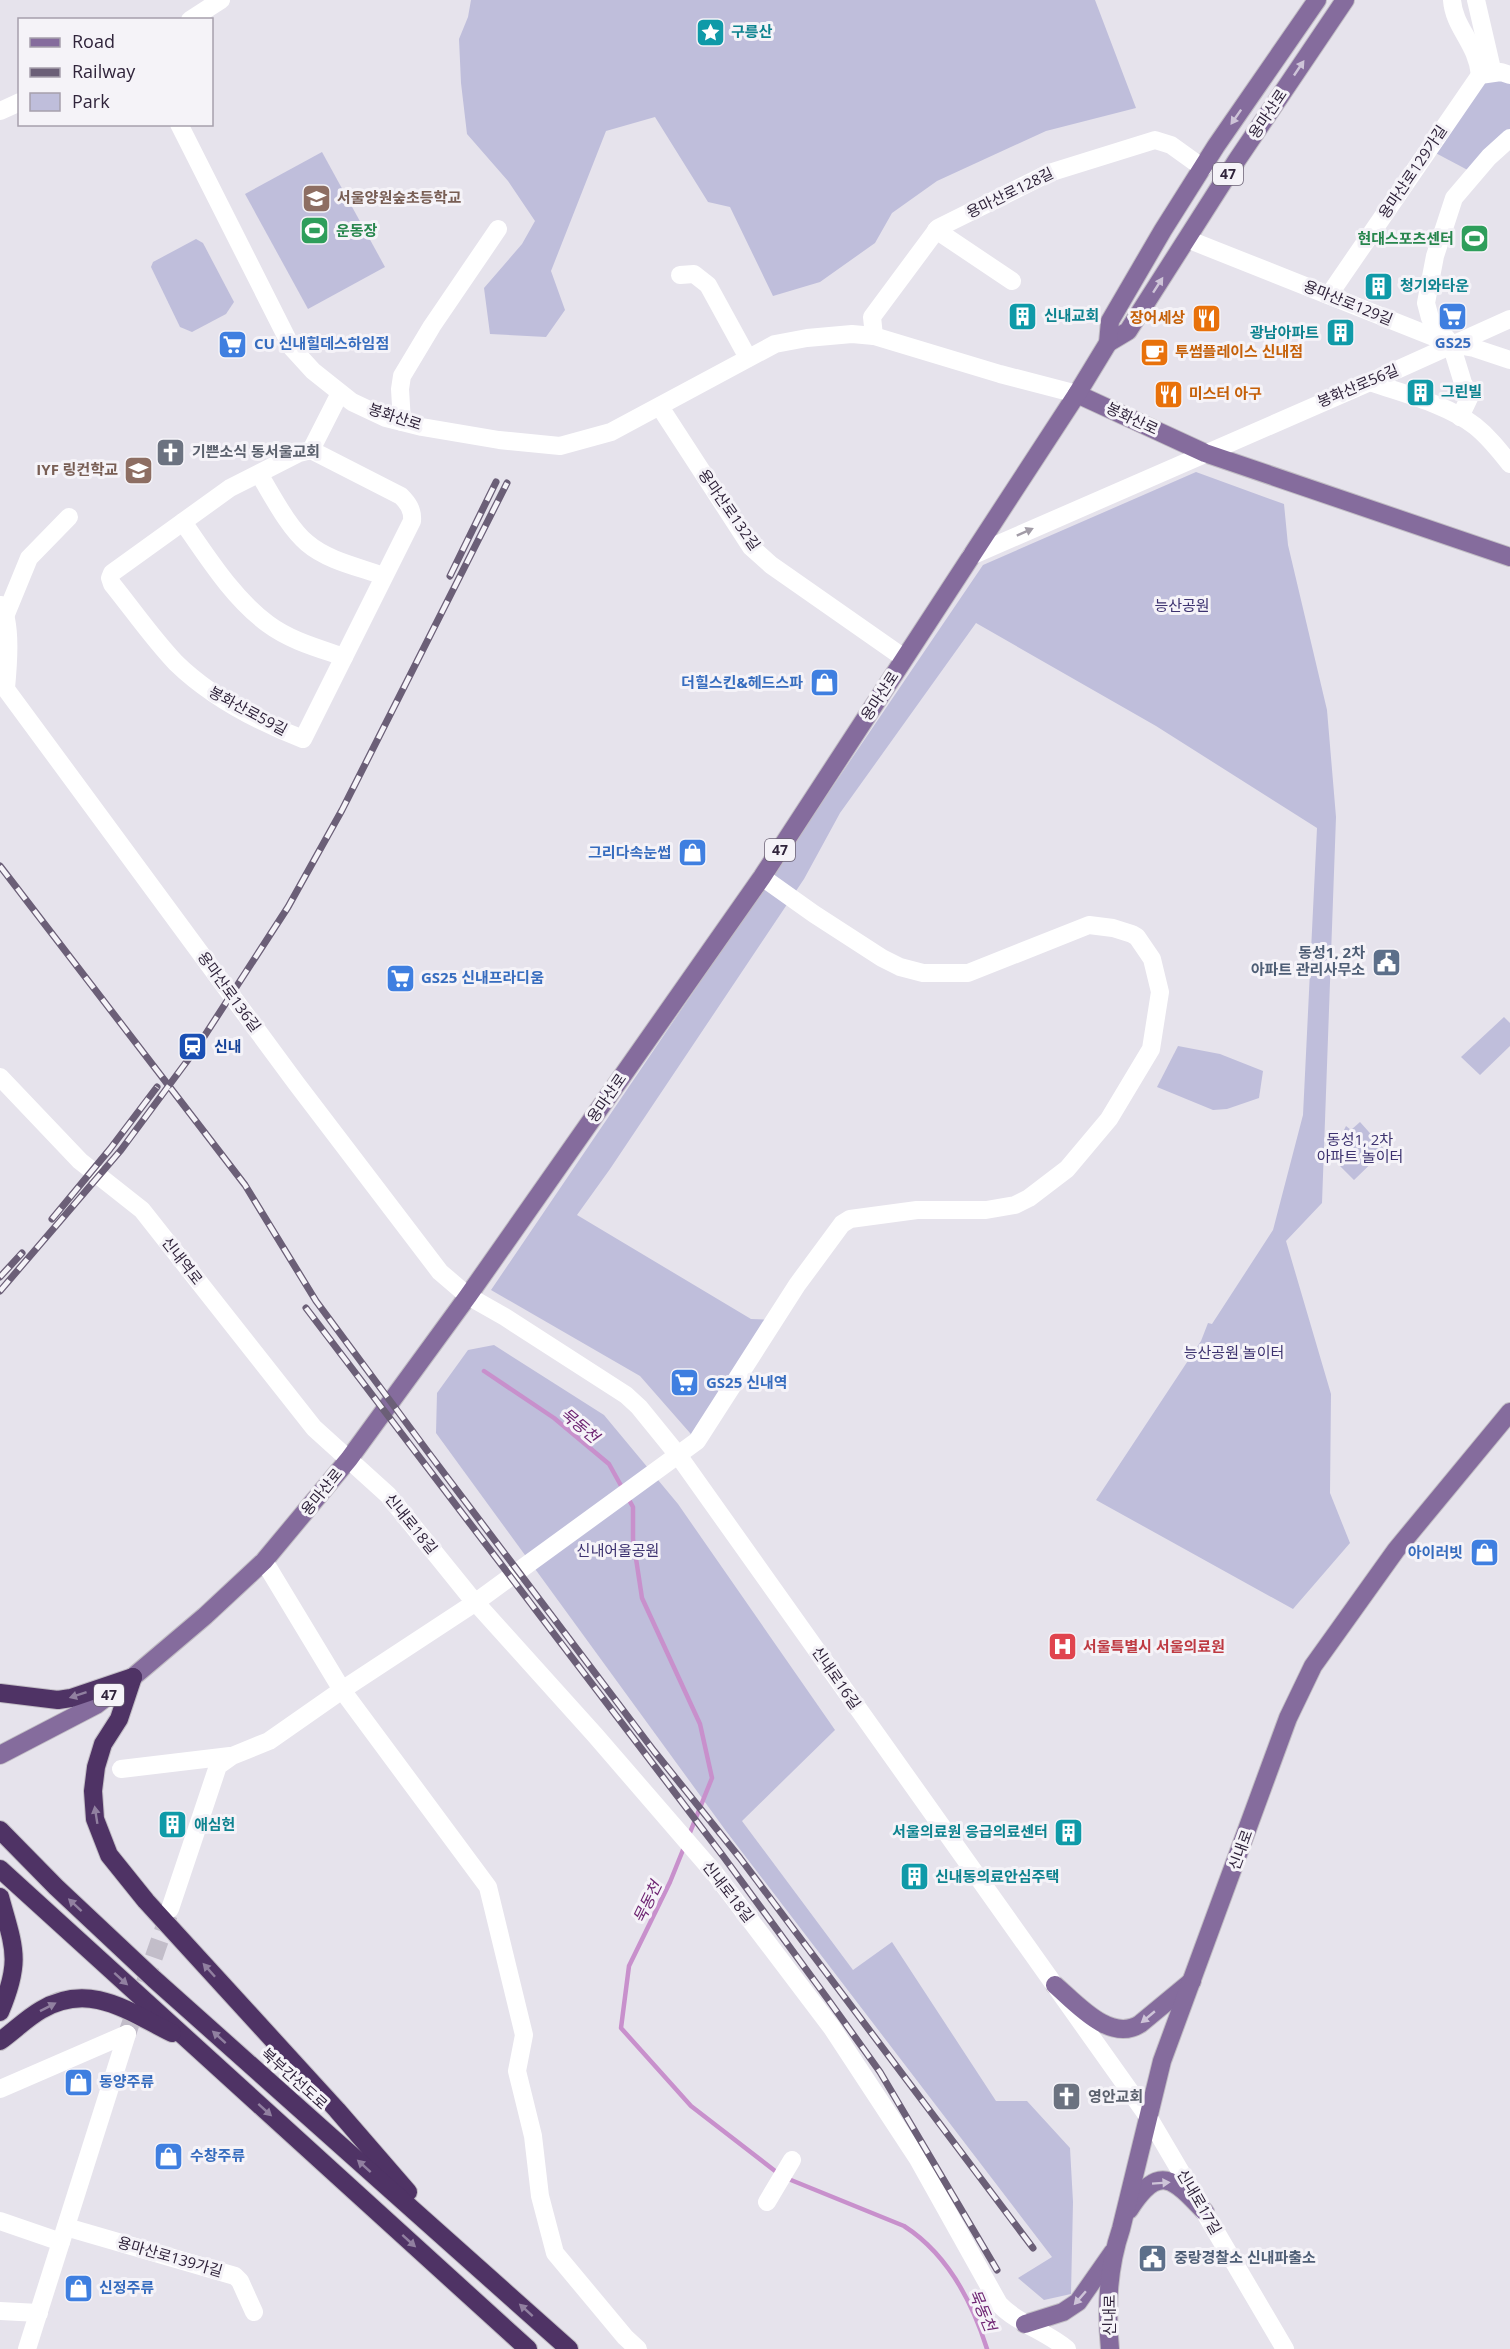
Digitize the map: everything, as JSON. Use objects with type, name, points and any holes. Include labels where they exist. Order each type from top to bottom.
[{"type":"highway","points":[[0,1693],[64,1699],[134,1677]]},
{"type":"highway","points":[[134,1677],[119,1719],[103,1744],[96,1767],[93,1791],[95,1819],[109,1855],[146,1901],[337,2110],[458,2249]]},
{"type":"highway","name":"북부간선도로","points":[[0,1830],[56,1887],[154,1979],[569,2349]]},
{"type":"highway","points":[[0,1869],[528,2349]]},
{"type":"highway","points":[[0,1897],[15,1949],[14,1971],[9,1992],[0,2012]]},
{"type":"highway","points":[[0,2041],[41,2010],[57,2002],[77,1998],[102,1999],[123,2007],[191,2043]]},
{"type":"main road","name":"용마산로","points":[[0,1755],[96,1705],[134,1677],[264,1561],[349,1459],[468,1296],[762,877],[1077,394],[1108,344],[1110,321],[1163,230],[1317,0]]},
{"type":"main road","name":"용마산로","points":[[1108,344],[1128,332],[1237,160],[1345,0]]},
{"type":"main road","name":"봉화산로","points":[[1077,394],[1205,453],[1510,557]]},
{"type":"main road","name":"신내로","points":[[1110,2349],[1108,2304],[1114,2250],[1162,2061],[1288,1718],[1313,1666],[1396,1550],[1510,1412]]},
{"type":"main road","points":[[1055,1985],[1100,2022],[1119,2029],[1134,2028],[1193,1980]]},
{"type":"main road","points":[[1123,2219],[1142,2190],[1162,2180],[1179,2187],[1205,2212]]},
{"type":"main road","points":[[1024,2324],[1063,2312],[1078,2302],[1114,2250]]},
{"type":"street","points":[[193,18],[222,0]]},
{"type":"street","points":[[1452,0],[1453,14],[1472,45],[1479,64],[1494,75]]},
{"type":"street","points":[[1476,0],[1494,75]]},
{"type":"street","name":"용마산로129가길","points":[[1329,295],[1494,75]]},
{"type":"street","points":[[0,111],[18,103]]},
{"type":"street","name":"봉화산로","points":[[180,126],[292,348],[313,372],[352,402],[386,418],[499,440],[560,446],[611,432],[775,344],[807,338],[852,334],[874,336],[1000,374],[1077,394]]},
{"type":"street","points":[[1460,417],[1470,396],[1463,383],[1451,344],[1427,311],[1426,303],[1435,256],[1454,198],[1489,157],[1510,138]]},
{"type":"street","name":"용마산로128길","points":[[874,336],[872,316],[936,230],[1049,173],[1155,140],[1171,145],[1203,168]]},
{"type":"street","points":[[402,422],[400,389],[402,376],[498,229]]},
{"type":"street","points":[[936,230],[1012,281]]},
{"type":"street","name":"용마산로129길","points":[[1187,239],[1451,344],[1474,348],[1510,360]]},
{"type":"street","points":[[680,275],[694,274],[708,285],[747,358]]},
{"type":"street","name":"봉화산로56길","points":[[971,556],[1510,319]]},
{"type":"street","points":[[1370,382],[1460,417],[1485,435],[1510,464]]},
{"type":"street","points":[[311,450],[340,393]]},
{"type":"street","name":"용마산로132길","points":[[660,407],[751,546],[771,565],[904,658]]},
{"type":"street","name":"봉화산로59길","points":[[311,450],[401,496],[408,503],[413,514],[412,521],[303,739],[247,713],[203,686],[176,663],[112,584],[110,578],[112,573],[230,488],[299,453],[311,450]]},
{"type":"street","points":[[258,474],[306,543],[328,556],[384,576]]},
{"type":"street","points":[[3,684],[8,669],[3,609],[29,558],[69,517]]},
{"type":"street","points":[[183,522],[242,601],[269,625],[298,641],[344,657]]},
{"type":"street","name":"용마산로136길","points":[[3,684],[302,1091],[440,1272],[468,1296]]},
{"type":"street","points":[[170,1909],[218,1766],[232,1756],[269,1741],[476,1602],[697,1441],[797,1286],[842,1224],[850,1219],[917,1210],[986,1210],[1015,1205],[1029,1198],[1067,1169],[1109,1119],[1151,1049],[1160,992],[1152,958],[1137,938],[1113,927],[1089,925],[968,973],[923,973],[900,967],[882,958],[814,915],[762,877]]},
{"type":"street","name":"신내역로","points":[[0,1077],[80,1161],[142,1210],[314,1428],[349,1459]]},
{"type":"street","name":"신내로16길","points":[[468,1296],[619,1390],[639,1407],[678,1455],[1149,2118]]},
{"type":"street","name":"신내로18길","points":[[349,1459],[388,1494],[476,1602],[716,1875],[832,2028],[870,2085],[918,2159],[993,2297],[1004,2309],[1024,2324],[1051,2337],[1067,2349]]},
{"type":"street","points":[[264,1561],[342,1690],[488,1887],[524,2035],[517,2071],[533,2136],[540,2196],[555,2253],[625,2337],[638,2349]]},
{"type":"street","points":[[121,1768],[232,1756]]},
{"type":"street","points":[[0,2088],[128,2034],[27,2349]]},
{"type":"street","name":"신내로17길","points":[[1149,2118],[1285,2349]]},
{"type":"street","points":[[767,2202],[792,2160]]},
{"type":"street","name":"용마산로139가길","points":[[0,2221],[64,2234],[235,2276],[240,2281],[254,2312]]},
{"type":"street","points":[[0,2310],[39,2313]]},
{"type":"green space","points":[[471,0],[1095,0],[1136,108],[1046,131],[937,181],[892,213],[875,243],[820,282],[773,296],[730,207],[708,202],[655,117],[606,131],[551,271],[565,310],[546,337],[490,334],[484,288],[522,244],[535,221],[508,181],[467,134],[459,39],[468,17]]},
{"type":"green space","points":[[1480,75],[1510,75],[1510,140],[1479,176],[1428,149]]},
{"type":"green space","name":"운동장","points":[[322,152],[385,267],[308,309],[245,194]]},
{"type":"green space","points":[[196,239],[203,243],[234,302],[226,314],[192,332],[180,327],[151,267],[153,262]]},
{"type":"green space","name":"능산공원","points":[[1196,472],[1284,504],[1288,545],[1327,710],[1336,817],[1322,1203],[1286,1241],[1331,1394],[1330,1493],[1350,1543],[1293,1609],[1096,1500],[1201,1341],[1208,1323],[1212,1324],[1273,1230],[1303,1115],[1317,828],[1156,726],[976,623],[840,813],[804,879],[577,1215],[751,1319],[775,1320],[697,1441],[640,1376],[491,1290],[983,565]]},
{"type":"green space","points":[[1504,1017],[1510,1023],[1510,1046],[1480,1075],[1461,1057]]},
{"type":"green space","points":[[1178,1046],[1220,1054],[1263,1071],[1259,1098],[1227,1109],[1213,1110],[1157,1087]]},
{"type":"green space","name":"동성1, 2차 아파트 놀이터","points":[[1360,1122],[1385,1150],[1354,1180],[1340,1166],[1342,1134],[1346,1126],[1351,1130]]},
{"type":"green space","name":"신내어울공원","points":[[494,1345],[604,1415],[678,1504],[835,1730],[742,1821],[853,1970],[892,1942],[996,2101],[1027,2101],[1070,2148],[1073,2202],[1071,2294],[1044,2300],[1018,2278],[1052,2257],[726,1831],[436,1433],[437,1393],[468,1350]]},
{"type":"waterway","name":"묵동천","points":[[484,1371],[554,1418],[609,1464],[624,1491]]},
{"type":"waterway","name":"묵동천","points":[[628,1498],[633,1507],[633,1539],[642,1598],[700,1724],[712,1778],[689,1835]]},
{"type":"waterway","name":"묵동천","points":[[685,1845],[670,1882],[629,1966],[621,2028],[691,2106],[779,2174]]},
{"type":"waterway","name":"묵동천","points":[[786,2178],[904,2226],[919,2237],[933,2250],[956,2280],[974,2313],[987,2349]]},
{"type":"tunnel","points":[[127,2034],[170,1911]]},
{"type":"railway","points":[[450,576],[496,482]]},
{"type":"railway","points":[[0,1291],[121,1150],[196,1049],[288,907],[342,810],[507,483]]},
{"type":"railway","points":[[0,866],[245,1185],[316,1301],[428,1452],[654,1751],[740,1858],[1033,2248]]},
{"type":"railway","points":[[52,1219],[110,1149],[157,1087]]},
{"type":"railway","points":[[0,1277],[22,1253]]},
{"type":"railway","points":[[306,1308],[723,1856],[827,1998],[880,2072],[997,2270]]},
{"type":"place","name":"구릉산","points":[[710,32]]},
{"type":"place","name":"서울양원숲초등학교","points":[[316,198]]},
{"type":"place","name":"운동장","points":[[315,231]]},
{"type":"place","name":"현대스포츠센터","points":[[1475,239]]},
{"type":"place","name":"청기와타운","points":[[1379,286]]},
{"type":"place","name":"신내교회","points":[[1023,316]]},
{"type":"place","name":"GS25","points":[[1453,316]]},
{"type":"place","name":"장어세상","points":[[1206,318]]},
{"type":"place","name":"광남아파트","points":[[1340,333]]},
{"type":"place","name":"CU 신내힐데스하임점","points":[[233,344]]},
{"type":"place","name":"투썸플레이스 신내점","points":[[1154,352]]},
{"type":"place","name":"그린빌","points":[[1420,392]]},
{"type":"place","name":"미스터 아구","points":[[1168,394]]},
{"type":"place","name":"기쁜소식 동서울교회","points":[[171,452]]},
{"type":"place","name":"IYF 링컨학교","points":[[139,470]]},
{"type":"place","name":"더힐스킨&헤드스파","points":[[824,683]]},
{"type":"place","name":"그리다속눈썹","points":[[692,853]]},
{"type":"place","name":"동성1, 2차 아파트 관리사무소","points":[[1386,962]]},
{"type":"place","name":"GS25 신내프라디움","points":[[400,978]]},
{"type":"place","name":"신내","points":[[193,1047]]},
{"type":"place","name":"GS25 신내역","points":[[685,1383]]},
{"type":"place","name":"아이러빗","points":[[1484,1553]]},
{"type":"place","name":"서울특별시 서울의료원","points":[[1062,1647]]},
{"type":"place","name":"애심헌","points":[[173,1825]]},
{"type":"place","name":"서울의료원 응급의료센터","points":[[1069,1832]]},
{"type":"place","name":"신내동의료안심주택","points":[[914,1877]]},
{"type":"place","name":"동양주류","points":[[78,2082]]},
{"type":"place","name":"영안교회","points":[[1067,2097]]},
{"type":"place","name":"수창주류","points":[[169,2156]]},
{"type":"place","name":"중랑경찰소 신내파출소","points":[[1153,2258]]},
{"type":"place","name":"신정주류","points":[[78,2288]]},
{"type":"park label","name":"능산공원 놀이터","points":[[1234,1353]]}]
